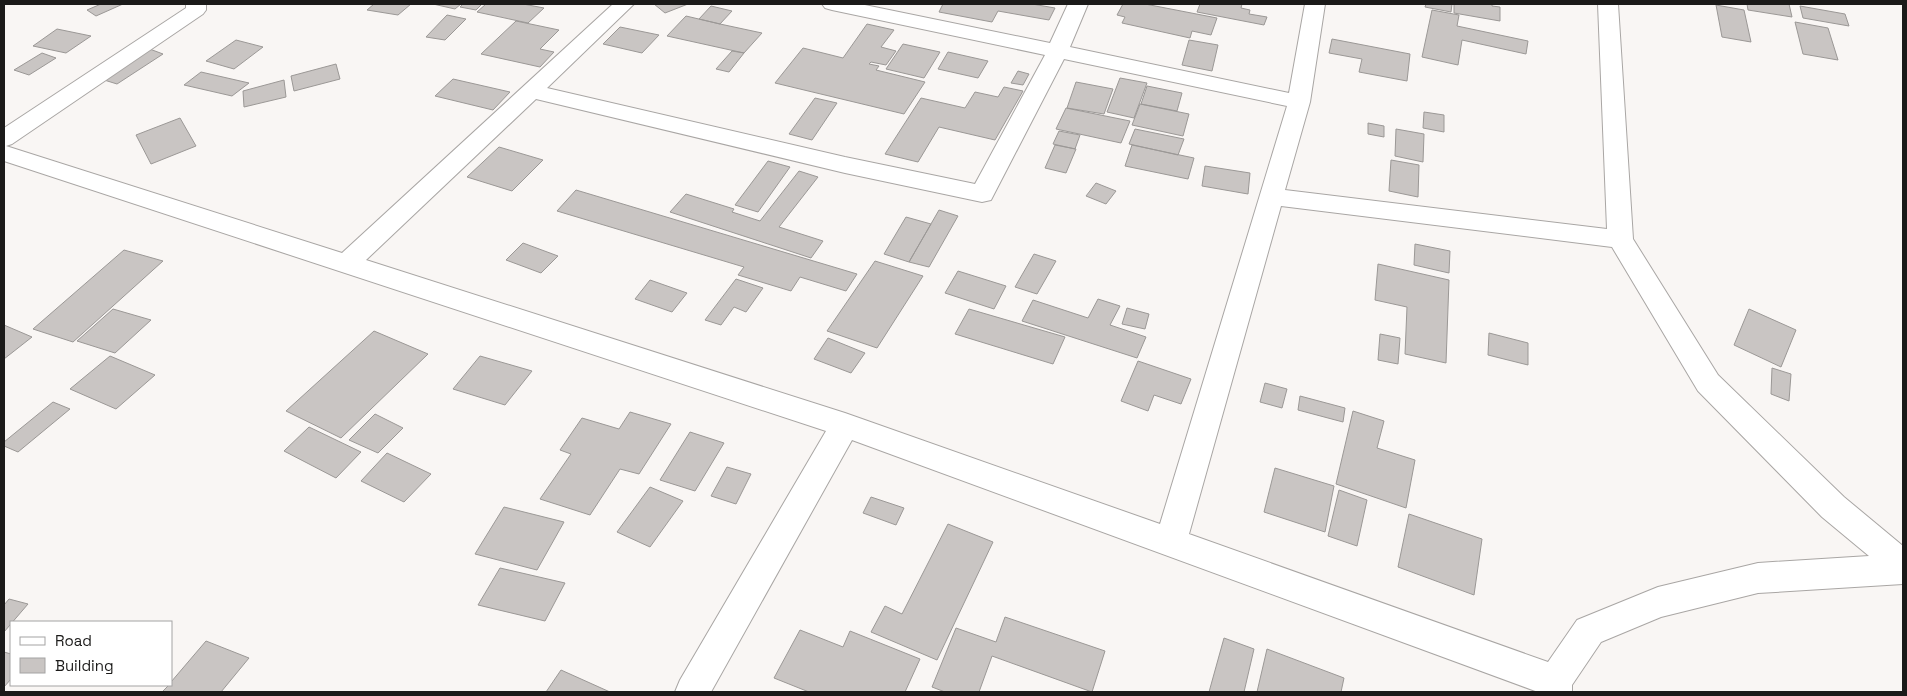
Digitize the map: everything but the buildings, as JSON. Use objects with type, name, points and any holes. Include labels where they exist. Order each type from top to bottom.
[{"type":"street","points":[[4,140],[196,10],[196,4]]},
{"type":"street","points":[[346,264],[624,4]]},
{"type":"street","points":[[832,4],[863,7],[1299,102]]},
{"type":"street","points":[[532,91],[845,165],[982,194],[1058,50],[1078,4]]},
{"type":"street","points":[[1171,541],[1299,102],[1315,4]]},
{"type":"street","points":[[1608,4],[1620,239],[1708,383],[1832,507],[1903,565]]},
{"type":"street","points":[[4,153],[845,425],[1171,541],[1555,687],[1589,631],[1658,602],[1758,578],[1903,569]]},
{"type":"street","points":[[1272,197],[1620,239]]},
{"type":"street","points":[[692,692],[845,425]]}]
